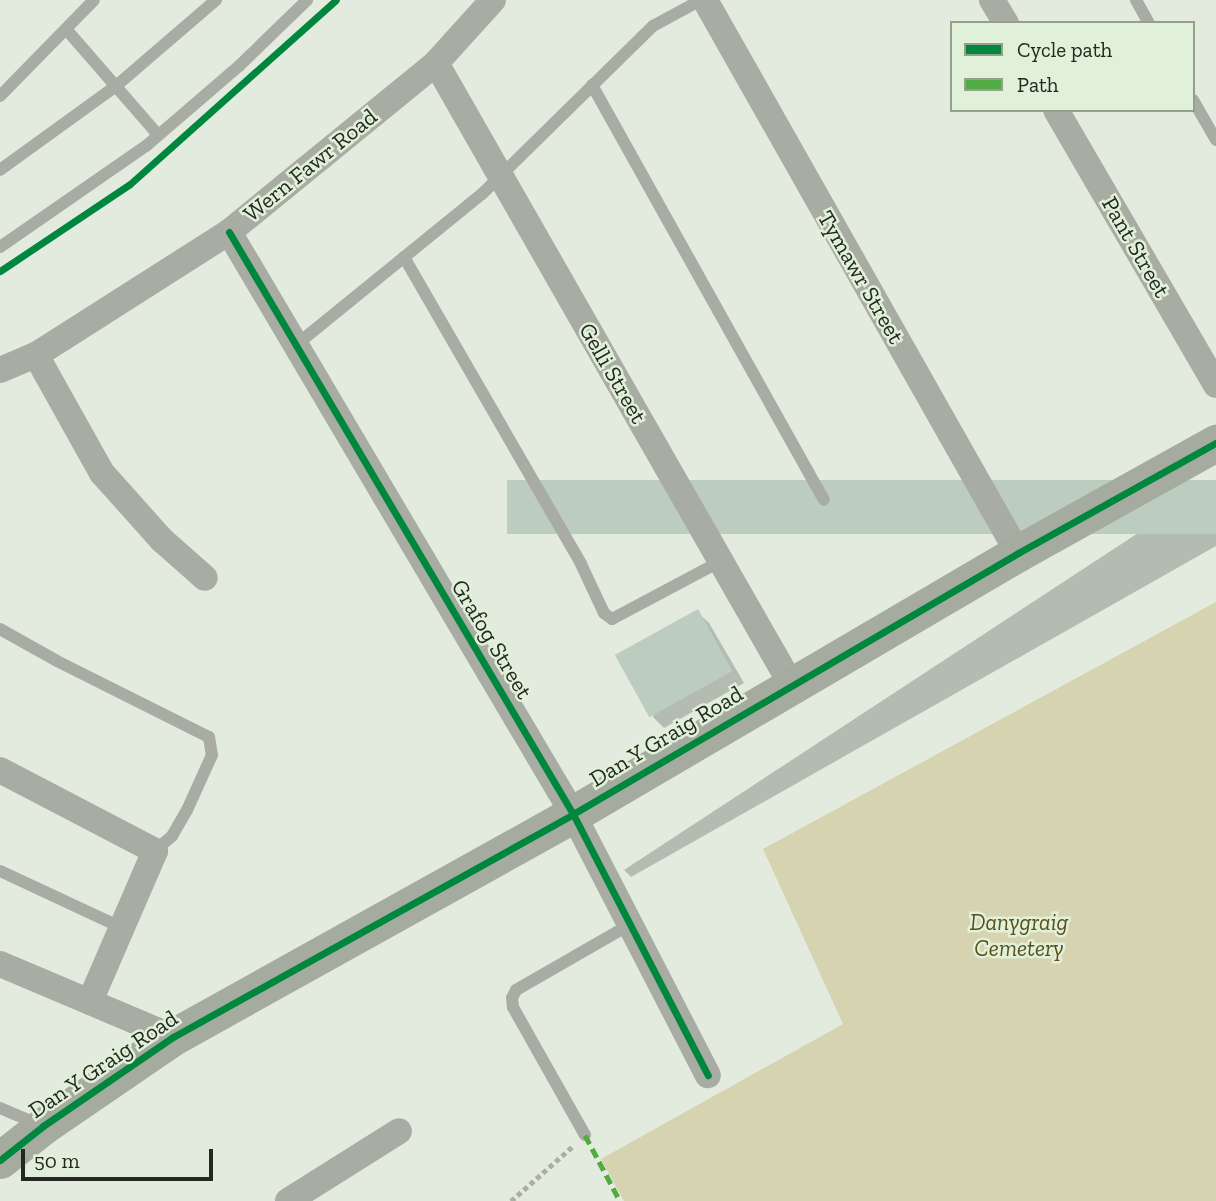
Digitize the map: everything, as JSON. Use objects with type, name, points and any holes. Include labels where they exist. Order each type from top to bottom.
[{"type":"street","name":"Wern Fawr Road","points":[[0,370],[36,355],[229,232],[436,62],[493,0]]},
{"type":"street","name":"Tymawr Street","points":[[703,0],[1018,553]]},
{"type":"street","points":[[992,0],[1005,21]]},
{"type":"street","name":"Gelli Street","points":[[436,62],[791,684]]},
{"type":"street","name":"Pant Street","points":[[1057,112],[1216,384]]},
{"type":"street","name":"Grafog Street","points":[[229,232],[573,814],[708,1075]]},
{"type":"street","points":[[36,355],[102,473],[162,540],[205,578]]},
{"type":"street","name":"Dan Y Graig Road","points":[[0,1160],[43,1126],[173,1037],[573,814],[1018,553],[1216,443]]},
{"type":"street","points":[[0,770],[155,851],[90,1001]]},
{"type":"street","points":[[0,964],[173,1037]]},
{"type":"street","points":[[288,1201],[399,1131]]},
{"type":"lane","points":[[0,96],[94,0]]},
{"type":"lane","points":[[0,170],[116,86],[216,0]]},
{"type":"lane","points":[[0,247],[158,135],[239,66],[307,0]]},
{"type":"lane","points":[[296,345],[482,194],[653,26],[703,0]]},
{"type":"lane","points":[[1136,0],[1148,21]]},
{"type":"lane","points":[[66,29],[158,135]]},
{"type":"lane","points":[[592,85],[824,500]]},
{"type":"lane","points":[[1195,103],[1216,140]]},
{"type":"lane","points":[[404,257],[561,529],[604,613],[612,619],[721,561]]},
{"type":"lane","points":[[0,629],[209,737],[212,755],[187,810],[172,836],[155,851]]},
{"type":"lane","points":[[0,871],[122,928]]},
{"type":"lane","points":[[585,1135],[513,1007],[512,998],[516,990],[631,924]]},
{"type":"lane","points":[[0,1108],[43,1126]]},
{"type":"path","points":[[511,1201],[585,1135]]},
{"type":"green space","name":"Danygraig Cemetery","points":[[1216,602],[1216,1201],[624,1201],[601,1159],[843,1024],[763,849]]},
{"type":"building","points":[[507,480],[1216,480],[1216,534],[507,534]]},
{"type":"building","points":[[698,609],[732,671],[649,717],[615,655]]},
{"type":"marked path","points":[[585,1135],[620,1201]]},
{"type":"cycle path","points":[[0,271],[130,184],[336,0]]},
{"type":"cycle path","points":[[229,232],[573,814],[708,1075]]},
{"type":"cycle path","points":[[0,1160],[43,1126],[173,1037],[573,814],[1018,553],[1216,443]]}]
